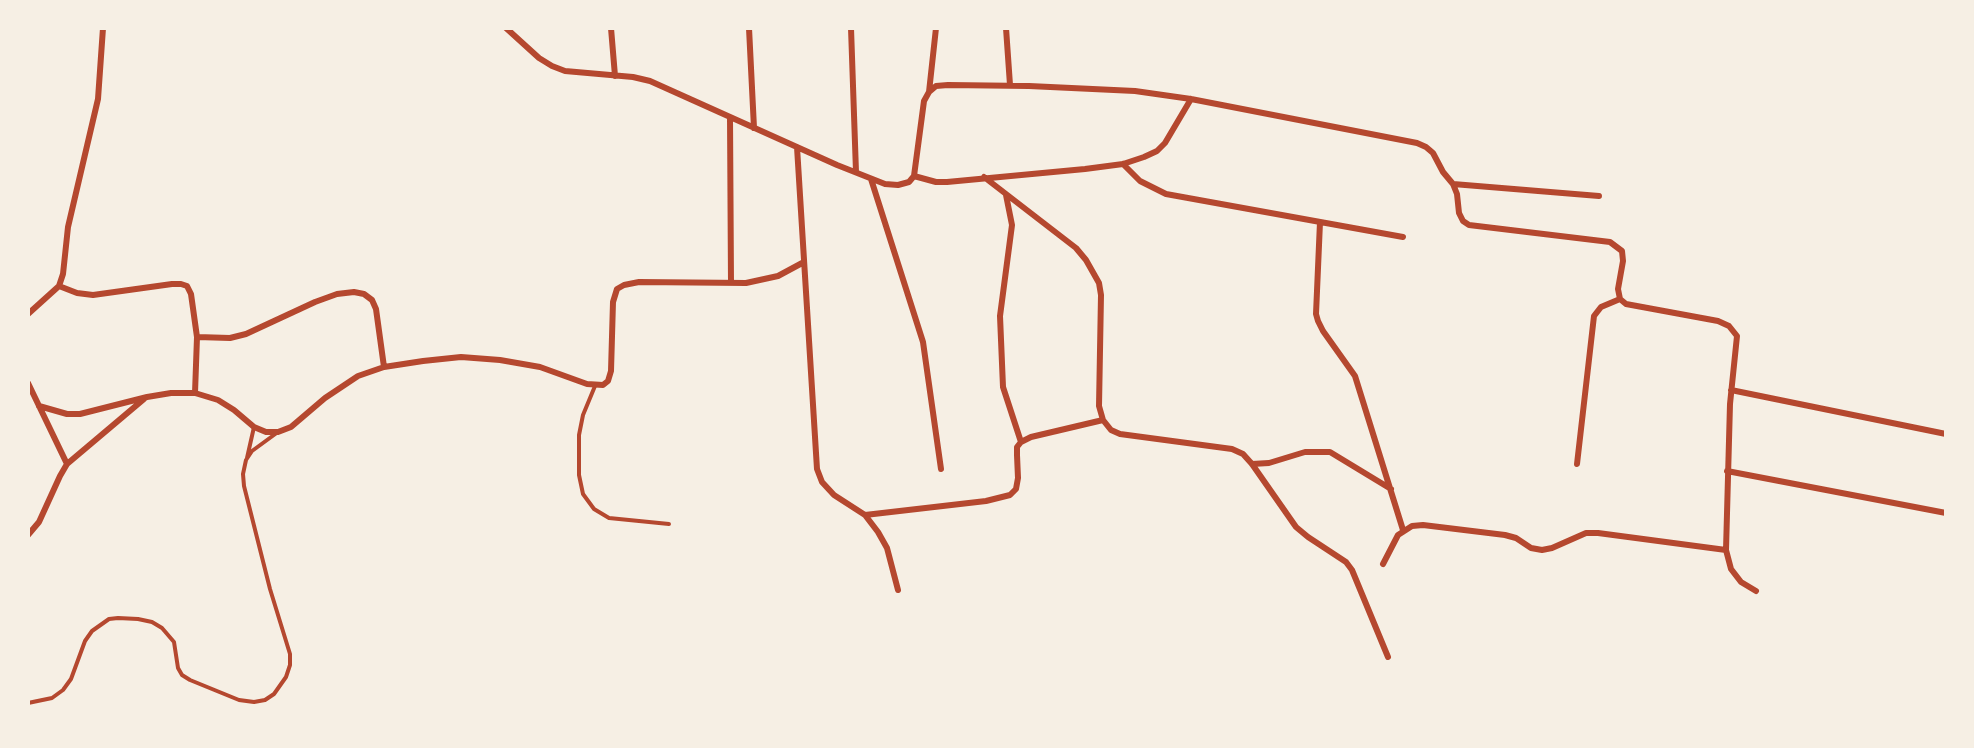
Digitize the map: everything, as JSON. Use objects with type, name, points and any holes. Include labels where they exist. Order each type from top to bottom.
[{"type":"street","points":[[28,314],[59,286],[63,274],[68,227],[98,99],[103,28]]},
{"type":"street","points":[[506,28],[539,58],[552,66],[565,71],[650,81],[885,184],[898,185],[909,182],[914,176],[924,101],[936,86],[948,85],[1106,89],[1191,99],[1417,143],[1426,147],[1433,153],[1443,172],[1453,184],[1463,221],[1470,225],[1610,242],[1622,251],[1623,261],[1618,289],[1620,299],[1626,304],[1718,321],[1729,326],[1737,336],[1731,390],[1726,550],[1731,569],[1741,582],[1756,591]]},
{"type":"street","points":[[611,28],[615,76]]},
{"type":"street","points":[[749,28],[754,128]]},
{"type":"street","points":[[851,28],[856,172]]},
{"type":"street","points":[[929,92],[936,28]]},
{"type":"street","points":[[1006,28],[1010,85]]},
{"type":"street","points":[[914,176],[936,182],[1123,164],[1157,151],[1165,143],[1191,99]]},
{"type":"street","points":[[730,117],[731,283]]},
{"type":"street","points":[[797,147],[817,469],[822,483],[834,495],[865,515],[878,532],[887,548],[898,590]]},
{"type":"street","points":[[1123,164],[1140,181],[1166,194],[1402,237]]},
{"type":"street","points":[[984,177],[1076,248],[1099,283],[1101,295],[1100,406],[1103,420],[1111,430],[1120,434],[1232,448],[1243,454],[1296,526],[1308,537],[1346,562],[1352,570],[1388,657]]},
{"type":"street","points":[[872,178],[923,342],[940,469]]},
{"type":"street","points":[[1453,184],[1599,196]]},
{"type":"street","points":[[1006,194],[1012,225],[1000,316],[1003,387],[1022,441]]},
{"type":"street","points":[[1320,222],[1316,314],[1323,332],[1355,376],[1403,530]]},
{"type":"street","points":[[39,406],[67,414],[80,414],[147,397],[171,393],[195,393],[218,400],[254,427],[266,432],[278,432],[291,427],[340,387],[358,376],[384,366],[462,357],[500,360],[540,367],[595,386],[603,385],[608,381],[610,371],[613,302],[617,289],[639,282],[731,283],[762,280],[778,276],[804,262]]},
{"type":"street","points":[[59,286],[77,293],[93,295],[181,284],[187,286],[192,294],[197,337],[195,393]]},
{"type":"street","points":[[197,337],[230,338],[246,334],[315,302],[337,294],[354,292],[364,294],[372,300],[376,309],[384,366]]},
{"type":"street","points":[[1577,464],[1594,316],[1601,307],[1620,299]]},
{"type":"street","points":[[28,383],[67,464]]},
{"type":"street","points":[[1731,390],[1946,434]]},
{"type":"street","points":[[28,535],[39,522],[67,464],[147,397]]},
{"type":"street","points":[[865,515],[986,501],[1010,495],[1016,489],[1017,447],[1022,441],[1103,420]]},
{"type":"street","points":[[1252,464],[1269,463],[1305,452],[1330,452],[1391,489]]},
{"type":"street","points":[[1727,471],[1946,513]]},
{"type":"street","points":[[1383,564],[1394,540],[1403,530],[1423,525],[1505,535],[1516,538],[1531,548],[1542,550],[1586,533],[1598,533],[1726,550]]},
{"type":"lane","points":[[595,386],[583,415],[579,435],[579,475],[583,494],[594,509],[609,518],[669,524]]},
{"type":"lane","points":[[28,703],[52,698],[63,690],[71,679],[85,640],[92,631],[110,619],[118,618],[138,619],[162,628],[174,642],[178,668],[182,675],[190,680],[239,700],[254,702],[264,700],[274,694],[286,677],[290,665],[290,654],[270,589],[244,486],[243,474],[254,427]]},
{"type":"lane","points":[[246,460],[252,451],[278,432]]}]
